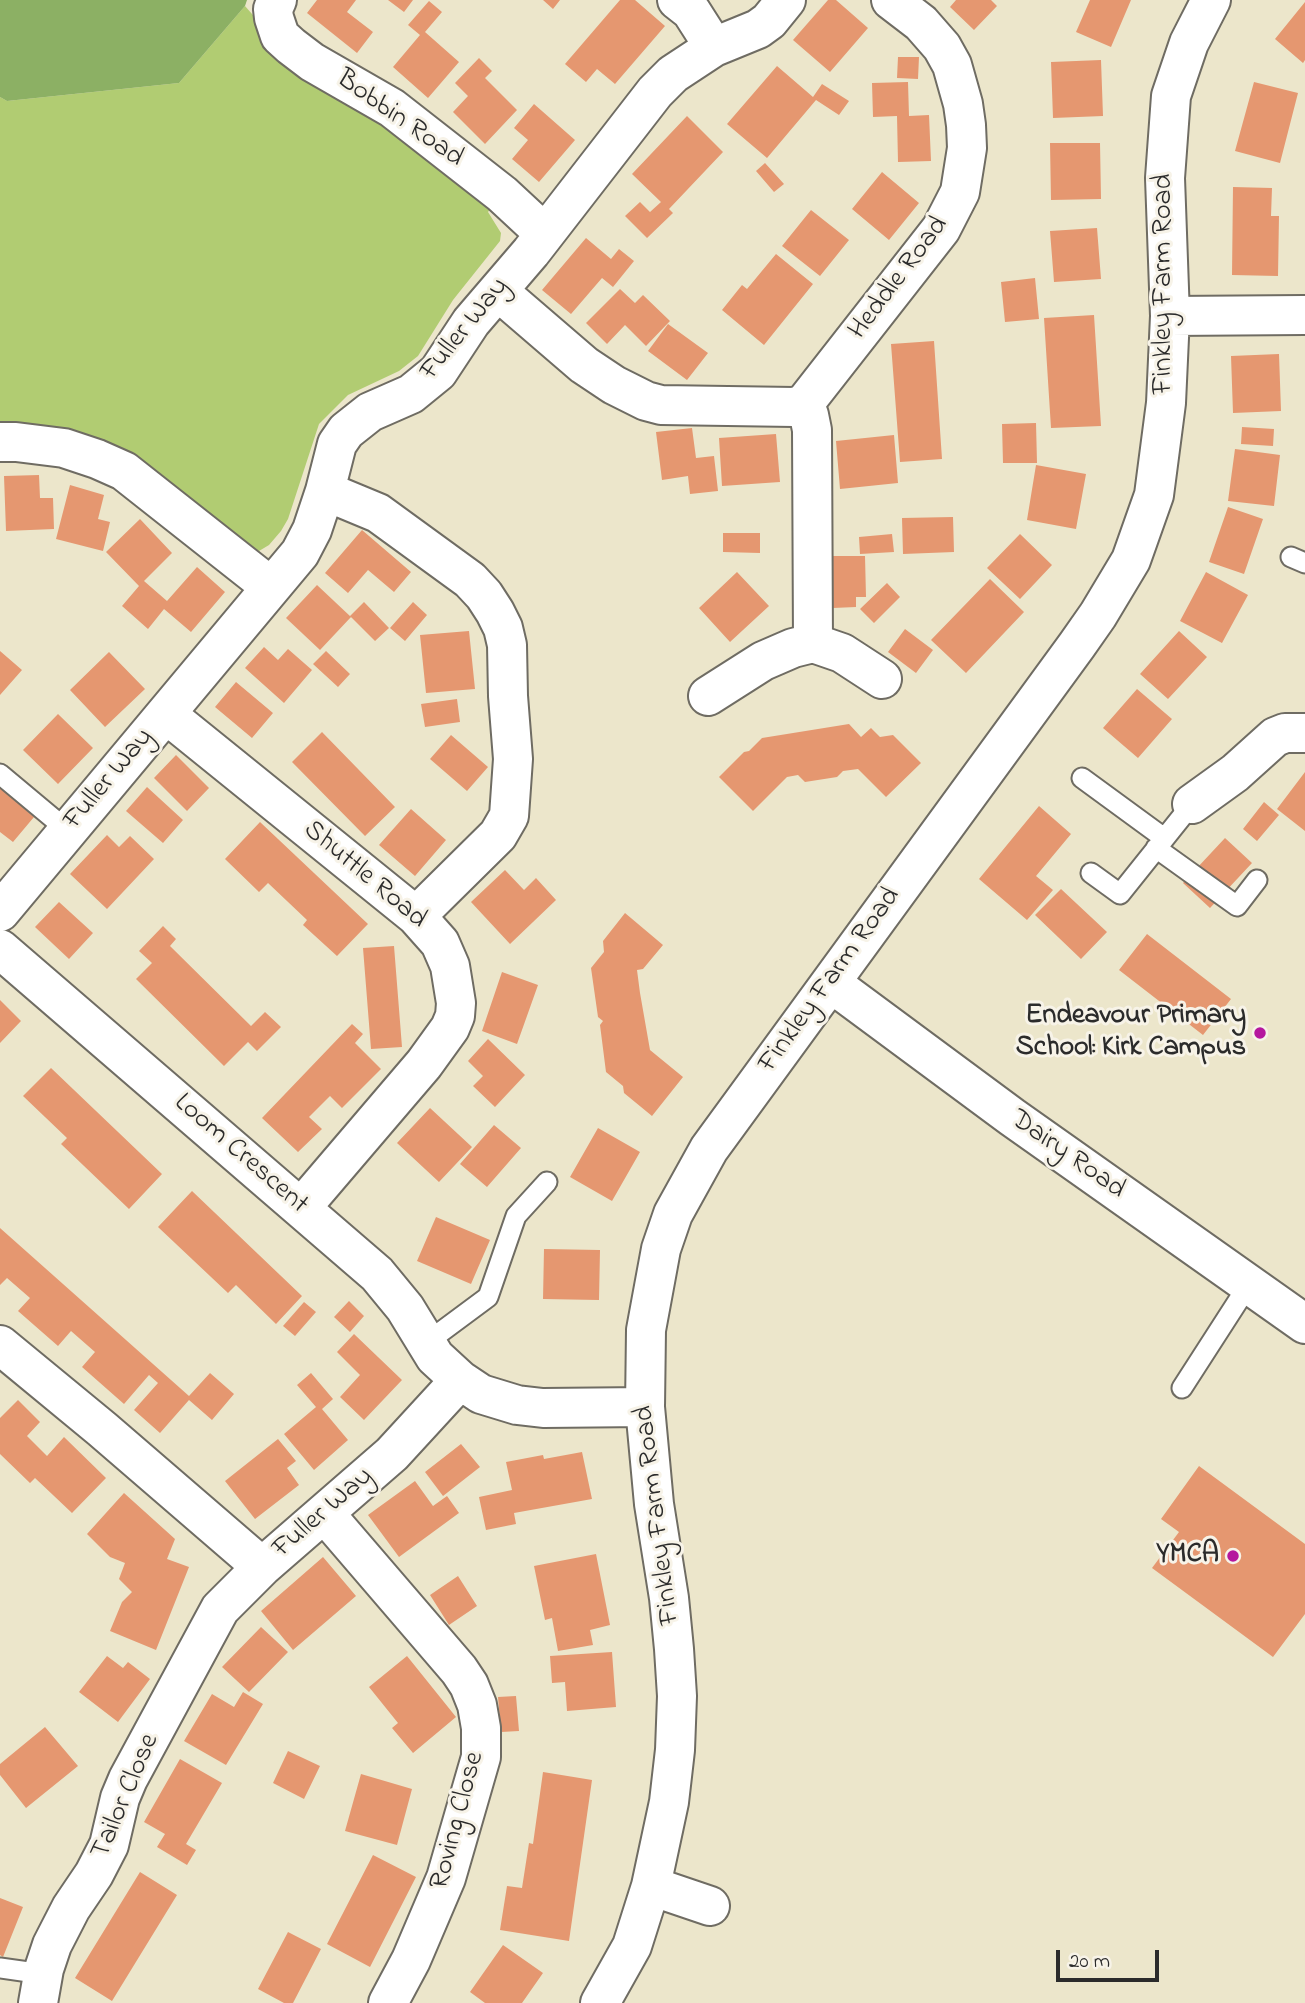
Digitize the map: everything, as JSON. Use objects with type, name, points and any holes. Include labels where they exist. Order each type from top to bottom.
[{"type":"street","name":"Bobbin Road","points":[[276,0],[274,18],[280,36],[291,46],[312,62],[393,108],[502,194],[544,233]]},
{"type":"street","points":[[677,0],[691,11],[714,47]]},
{"type":"street","name":"Fuller Way","points":[[0,912],[308,541],[337,444],[346,431],[370,412],[404,398],[425,383],[444,364],[471,322],[673,74],[714,47],[758,29],[769,21],[786,0]]},
{"type":"street","name":"Heddle Road","points":[[804,404],[941,229],[960,192],[967,149],[966,125],[952,65],[942,47],[922,23],[891,0]]},
{"type":"street","name":"Finkley Farm Road","points":[[600,2003],[632,1946],[652,1886],[669,1802],[675,1750],[677,1696],[669,1598],[654,1504],[645,1408],[646,1330],[661,1249],[673,1214],[709,1149],[1084,635],[1130,560],[1154,495],[1166,402],[1170,316],[1165,178],[1171,96],[1189,43],[1211,0]]},
{"type":"street","points":[[498,291],[584,365],[614,385],[646,401],[661,405],[794,407],[804,404],[812,430],[813,643]]},
{"type":"street","points":[[1170,316],[1305,315]]},
{"type":"street","points":[[0,442],[64,448],[89,455],[124,471],[271,587]]},
{"type":"street","points":[[325,491],[378,513],[470,580],[495,612],[507,645],[513,759],[509,816],[498,835],[416,916]]},
{"type":"street","points":[[708,696],[763,661],[813,643],[842,653],[882,680]]},
{"type":"street","name":"Shuttle Road","points":[[166,714],[416,916],[445,952],[453,983],[455,1016],[442,1041],[301,1208]]},
{"type":"street","points":[[1192,804],[1235,773],[1275,737],[1285,733],[1305,733]]},
{"type":"street","name":"Loom Crescent","points":[[0,948],[377,1274],[405,1308],[435,1357],[460,1380]]},
{"type":"street","name":"Dairy Road","points":[[831,983],[1012,1117],[1305,1324]]},
{"type":"street","name":"Fuller Way","points":[[4,1357],[102,1429],[262,1567],[392,1454],[460,1380]]},
{"type":"street","points":[[460,1380],[481,1394],[517,1405],[544,1408],[645,1408]]},
{"type":"street","name":"Roving Close","points":[[325,1514],[469,1685],[477,1705],[481,1728],[481,1757],[446,1878],[411,1960],[388,2003]]},
{"type":"street","name":"Tailor Close","points":[[40,1989],[52,1945],[62,1924],[109,1845],[120,1798],[128,1779],[210,1624],[220,1609],[262,1567]]},
{"type":"street","points":[[652,1886],[710,1906]]},
{"type":"lane","points":[[0,774],[67,830]]},
{"type":"lane","points":[[1082,778],[1237,906],[1256,880]]},
{"type":"lane","points":[[1091,873],[1120,894],[1192,804]]},
{"type":"lane","points":[[426,1342],[488,1297],[516,1216],[547,1182]]},
{"type":"lane","points":[[1182,1388],[1249,1284]]},
{"type":"lane","points":[[0,1968],[40,1989]]},
{"type":"green space","points":[[0,0],[247,0],[245,6],[179,83],[7,101],[0,97]]},
{"type":"green space","points":[[245,6],[266,30],[490,209],[488,212],[501,233],[500,241],[453,300],[418,356],[399,371],[348,395],[319,424],[288,519],[269,545],[259,551],[0,430],[0,97],[7,101],[179,83]]},
{"type":"building","points":[[317,0],[356,0],[347,12],[373,32],[357,53],[307,13]]},
{"type":"building","points":[[388,0],[413,0],[404,12]]},
{"type":"building","points":[[543,0],[560,0],[553,9]]},
{"type":"building","points":[[620,0],[635,0],[665,26],[615,84],[597,69],[586,82],[565,64]]},
{"type":"building","points":[[828,0],[836,0],[868,28],[830,72],[793,40]]},
{"type":"building","points":[[956,0],[991,0],[997,6],[974,30],[950,7]]},
{"type":"building","points":[[1090,0],[1131,0],[1111,47],[1076,32]]},
{"type":"building","points":[[429,1],[442,12],[425,32],[459,62],[428,98],[393,67],[420,35],[408,25]]},
{"type":"building","points":[[1305,2],[1305,60],[1303,63],[1275,39]]},
{"type":"building","points":[[898,57],[919,57],[918,79],[897,78]]},
{"type":"building","points":[[479,58],[492,71],[485,78],[517,110],[485,144],[453,112],[468,96],[455,83]]},
{"type":"building","points":[[1101,60],[1103,116],[1053,118],[1051,62]]},
{"type":"building","points":[[777,66],[813,97],[822,84],[849,101],[839,115],[816,100],[767,158],[727,124]]},
{"type":"building","points":[[908,82],[909,116],[929,115],[931,161],[898,162],[897,116],[873,117],[872,83]]},
{"type":"building","points":[[1254,82],[1298,93],[1280,163],[1235,151]]},
{"type":"building","points":[[534,104],[575,140],[539,182],[512,159],[528,140],[514,128]]},
{"type":"building","points":[[687,116],[723,152],[669,209],[673,213],[647,238],[625,216],[640,202],[650,212],[661,202],[632,174]]},
{"type":"building","points":[[1050,143],[1100,143],[1101,199],[1051,200]]},
{"type":"building","points":[[765,163],[784,184],[774,192],[756,171]]},
{"type":"building","points":[[882,172],[919,203],[889,240],[852,209]]},
{"type":"building","points":[[1233,187],[1272,188],[1271,216],[1279,216],[1278,276],[1232,275]]},
{"type":"building","points":[[811,210],[849,240],[820,276],[782,246]]},
{"type":"building","points":[[1097,228],[1101,279],[1054,282],[1050,231]]},
{"type":"building","points":[[586,238],[611,259],[619,249],[634,261],[613,287],[602,278],[571,314],[542,290]]},
{"type":"building","points":[[776,254],[813,284],[764,345],[722,310],[742,285],[747,289]]},
{"type":"building","points":[[1035,278],[1039,319],[1005,322],[1001,282]]},
{"type":"building","points":[[620,289],[635,303],[643,295],[670,321],[646,346],[625,325],[607,344],[586,323]]},
{"type":"building","points":[[1094,315],[1101,426],[1051,428],[1044,318]]},
{"type":"building","points":[[668,324],[708,353],[687,380],[648,351]]},
{"type":"building","points":[[934,341],[942,459],[900,462],[891,344]]},
{"type":"building","points":[[1279,354],[1281,411],[1233,413],[1231,356]]},
{"type":"building","points":[[1036,423],[1037,463],[1003,463],[1002,424]]},
{"type":"building","points":[[1242,427],[1274,429],[1273,446],[1241,444]]},
{"type":"building","points":[[692,428],[696,458],[714,456],[718,491],[690,494],[688,476],[662,480],[656,432]]},
{"type":"building","points":[[776,434],[780,482],[722,486],[719,438]]},
{"type":"building","points":[[894,435],[898,483],[840,489],[836,441]]},
{"type":"building","points":[[1235,449],[1280,455],[1274,506],[1228,501]]},
{"type":"building","points":[[1036,465],[1086,474],[1076,529],[1027,520]]},
{"type":"building","points":[[39,475],[40,498],[53,498],[54,529],[6,531],[4,476]]},
{"type":"building","points":[[70,485],[104,495],[98,519],[110,522],[103,551],[56,539]]},
{"type":"building","points":[[1228,507],[1263,519],[1244,574],[1209,562]]},
{"type":"building","points":[[953,517],[954,552],[903,554],[902,518]]},
{"type":"building","points":[[140,519],[172,553],[144,581],[167,601],[197,567],[225,592],[191,632],[164,609],[148,629],[122,606],[139,586],[106,552]]},
{"type":"building","points":[[362,530],[411,572],[394,592],[368,570],[348,593],[325,573]]},
{"type":"building","points":[[723,533],[760,533],[760,553],[723,552]]},
{"type":"building","points":[[892,534],[894,552],[860,554],[859,537]]},
{"type":"building","points":[[1020,534],[1052,565],[1020,599],[987,568]]},
{"type":"building","points":[[833,556],[865,556],[866,597],[856,597],[856,607],[833,608]]},
{"type":"building","points":[[737,572],[769,606],[730,642],[699,608]]},
{"type":"building","points":[[1206,572],[1248,595],[1222,643],[1180,621]]},
{"type":"building","points":[[990,579],[1024,612],[966,673],[931,640]]},
{"type":"building","points":[[887,583],[900,597],[874,623],[860,609]]},
{"type":"building","points":[[317,585],[351,617],[320,650],[286,618]]},
{"type":"building","points":[[364,602],[389,628],[375,641],[350,616]]},
{"type":"building","points":[[413,602],[427,615],[405,641],[390,628]]},
{"type":"building","points":[[905,629],[933,650],[916,673],[888,652]]},
{"type":"building","points":[[469,631],[475,689],[426,693],[420,635]]},
{"type":"building","points":[[1179,631],[1207,657],[1168,699],[1140,674]]},
{"type":"building","points":[[264,647],[278,660],[288,649],[312,670],[284,703],[245,668]]},
{"type":"building","points":[[0,651],[22,670],[0,695]]},
{"type":"building","points":[[326,651],[350,674],[338,687],[313,664]]},
{"type":"building","points":[[109,652],[145,689],[105,727],[70,690]]},
{"type":"building","points":[[236,682],[273,713],[252,738],[215,707]]},
{"type":"building","points":[[1137,689],[1172,719],[1138,758],[1103,728]]},
{"type":"building","points":[[457,699],[460,722],[425,727],[421,704]]},
{"type":"building","points":[[58,714],[93,748],[58,784],[23,750]]},
{"type":"building","points":[[849,724],[861,737],[871,728],[880,737],[893,735],[921,763],[886,797],[858,769],[843,771],[837,777],[805,782],[798,775],[787,777],[753,811],[719,777],[762,738]]},
{"type":"building","points":[[322,732],[395,807],[365,836],[292,762]]},
{"type":"building","points":[[451,735],[488,767],[467,791],[430,759]]},
{"type":"building","points":[[176,755],[209,788],[187,811],[154,778]]},
{"type":"building","points":[[1305,772],[1305,831],[1277,809]]},
{"type":"building","points":[[147,787],[183,820],[163,843],[126,811]]},
{"type":"building","points":[[0,788],[34,817],[13,842],[0,832]]},
{"type":"building","points":[[1264,802],[1279,815],[1257,841],[1243,829]]},
{"type":"building","points":[[1039,806],[1071,834],[1036,876],[1053,890],[1027,920],[979,879]]},
{"type":"building","points":[[411,809],[446,840],[415,876],[379,845]]},
{"type":"building","points":[[260,822],[368,924],[337,956],[303,925],[307,920],[268,883],[259,892],[225,859]]},
{"type":"building","points":[[107,835],[119,847],[130,836],[154,859],[107,909],[70,874]]},
{"type":"building","points":[[1225,838],[1252,863],[1210,908],[1183,883]]},
{"type":"building","points":[[505,870],[524,890],[536,878],[556,900],[510,944],[471,902]]},
{"type":"building","points":[[1061,889],[1107,932],[1081,959],[1035,915]]},
{"type":"building","points":[[59,902],[93,933],[69,959],[35,927]]},
{"type":"building","points":[[625,913],[663,945],[643,969],[637,970],[640,993],[650,1050],[683,1077],[652,1116],[624,1093],[623,1086],[606,1072],[600,1025],[603,1021],[598,1017],[591,968],[604,952],[603,941]]},
{"type":"building","points":[[163,926],[176,939],[170,946],[251,1026],[265,1012],[281,1027],[257,1051],[248,1042],[224,1066],[136,979],[152,963],[139,951]]},
{"type":"building","points":[[1147,934],[1231,999],[1203,1035],[1119,970]]},
{"type":"building","points":[[394,946],[402,1047],[371,1049],[363,948]]},
{"type":"building","points":[[502,972],[538,985],[517,1044],[482,1031]]},
{"type":"building","points":[[0,1000],[21,1021],[0,1043]]},
{"type":"building","points":[[352,1024],[363,1034],[355,1043],[381,1069],[342,1108],[330,1096],[309,1117],[322,1129],[298,1152],[262,1118]]},
{"type":"building","points":[[488,1039],[525,1075],[495,1107],[473,1086],[483,1076],[468,1061]]},
{"type":"building","points":[[51,1068],[162,1174],[129,1209],[61,1144],[67,1138],[23,1096]]},
{"type":"building","points":[[430,1108],[472,1147],[439,1182],[397,1143]]},
{"type":"building","points":[[494,1125],[521,1148],[487,1187],[460,1164]]},
{"type":"building","points":[[598,1128],[640,1152],[612,1201],[570,1177]]},
{"type":"building","points":[[192,1191],[302,1296],[276,1324],[236,1285],[228,1293],[158,1227]]},
{"type":"building","points":[[436,1217],[490,1240],[471,1284],[417,1261]]},
{"type":"building","points":[[0,1228],[189,1396],[210,1373],[234,1394],[212,1420],[189,1400],[160,1433],[134,1410],[158,1383],[149,1375],[124,1404],[82,1367],[95,1352],[71,1331],[58,1346],[18,1311],[30,1298],[7,1278],[0,1285]]},
{"type":"building","points":[[544,1249],[600,1250],[599,1300],[543,1299]]},
{"type":"building","points":[[349,1301],[364,1316],[350,1332],[334,1317]]},
{"type":"building","points":[[304,1302],[316,1312],[295,1336],[283,1326]]},
{"type":"building","points":[[354,1334],[402,1380],[364,1420],[340,1397],[360,1375],[337,1352]]},
{"type":"building","points":[[311,1373],[333,1399],[322,1409],[348,1440],[314,1470],[284,1434],[316,1407],[297,1385]]},
{"type":"building","points":[[18,1400],[40,1422],[27,1436],[47,1456],[64,1437],[106,1478],[72,1513],[35,1478],[30,1483],[0,1454],[0,1418]]},
{"type":"building","points":[[278,1439],[296,1461],[287,1468],[299,1485],[255,1519],[225,1481]]},
{"type":"building","points":[[461,1444],[480,1467],[443,1496],[425,1472]]},
{"type":"building","points":[[582,1452],[592,1499],[514,1513],[516,1524],[486,1530],[479,1497],[512,1490],[506,1462],[543,1455],[544,1459]]},
{"type":"building","name":"YMCA","points":[[1199,1466],[1305,1544],[1305,1614],[1273,1657],[1152,1568],[1179,1532],[1161,1519]]},
{"type":"building","points":[[415,1481],[433,1506],[447,1496],[459,1513],[399,1557],[368,1515]]},
{"type":"building","points":[[124,1493],[175,1539],[167,1559],[189,1567],[156,1650],[110,1631],[122,1602],[132,1592],[119,1579],[125,1563],[110,1557],[87,1534]]},
{"type":"building","points":[[596,1554],[610,1625],[590,1630],[593,1645],[558,1651],[552,1618],[545,1620],[534,1566]]},
{"type":"building","points":[[323,1557],[356,1596],[293,1650],[261,1611]]},
{"type":"building","points":[[458,1576],[477,1606],[449,1625],[430,1595]]},
{"type":"building","points":[[261,1627],[288,1652],[249,1692],[222,1667]]},
{"type":"building","points":[[612,1652],[616,1707],[567,1711],[565,1682],[552,1683],[550,1656]]},
{"type":"building","points":[[107,1656],[123,1668],[128,1662],[150,1679],[118,1722],[79,1692]]},
{"type":"building","points":[[407,1656],[456,1717],[413,1753],[392,1728],[398,1723],[369,1687]]},
{"type":"building","points":[[243,1692],[263,1704],[226,1765],[184,1741],[212,1694],[234,1707]]},
{"type":"building","points":[[516,1696],[519,1731],[501,1732],[498,1697]]},
{"type":"building","points":[[45,1727],[78,1766],[26,1808],[0,1775],[0,1764]]},
{"type":"building","points":[[288,1751],[320,1766],[304,1799],[273,1783]]},
{"type":"building","points":[[180,1759],[222,1783],[186,1844],[196,1850],[187,1865],[157,1847],[165,1834],[144,1822]]},
{"type":"building","points":[[543,1772],[592,1780],[569,1941],[500,1930],[507,1886],[522,1888],[529,1843],[533,1844]]},
{"type":"building","points":[[361,1774],[412,1789],[397,1845],[345,1831]]},
{"type":"building","points":[[373,1855],[416,1877],[370,1967],[327,1944]]},
{"type":"building","points":[[140,1872],[177,1895],[112,2001],[75,1978]]},
{"type":"building","points":[[0,1898],[23,1907],[3,1957],[0,1955]]},
{"type":"building","points":[[288,1932],[321,1949],[293,2003],[284,2003],[258,1989]]},
{"type":"building","points":[[503,1945],[543,1973],[522,2003],[485,2003],[470,1992]]},
{"type":"place","name":"Endeavour Primary School: Kirk Campus","points":[[1260,1033]]},
{"type":"place","name":"YMCA","points":[[1233,1556]]}]
